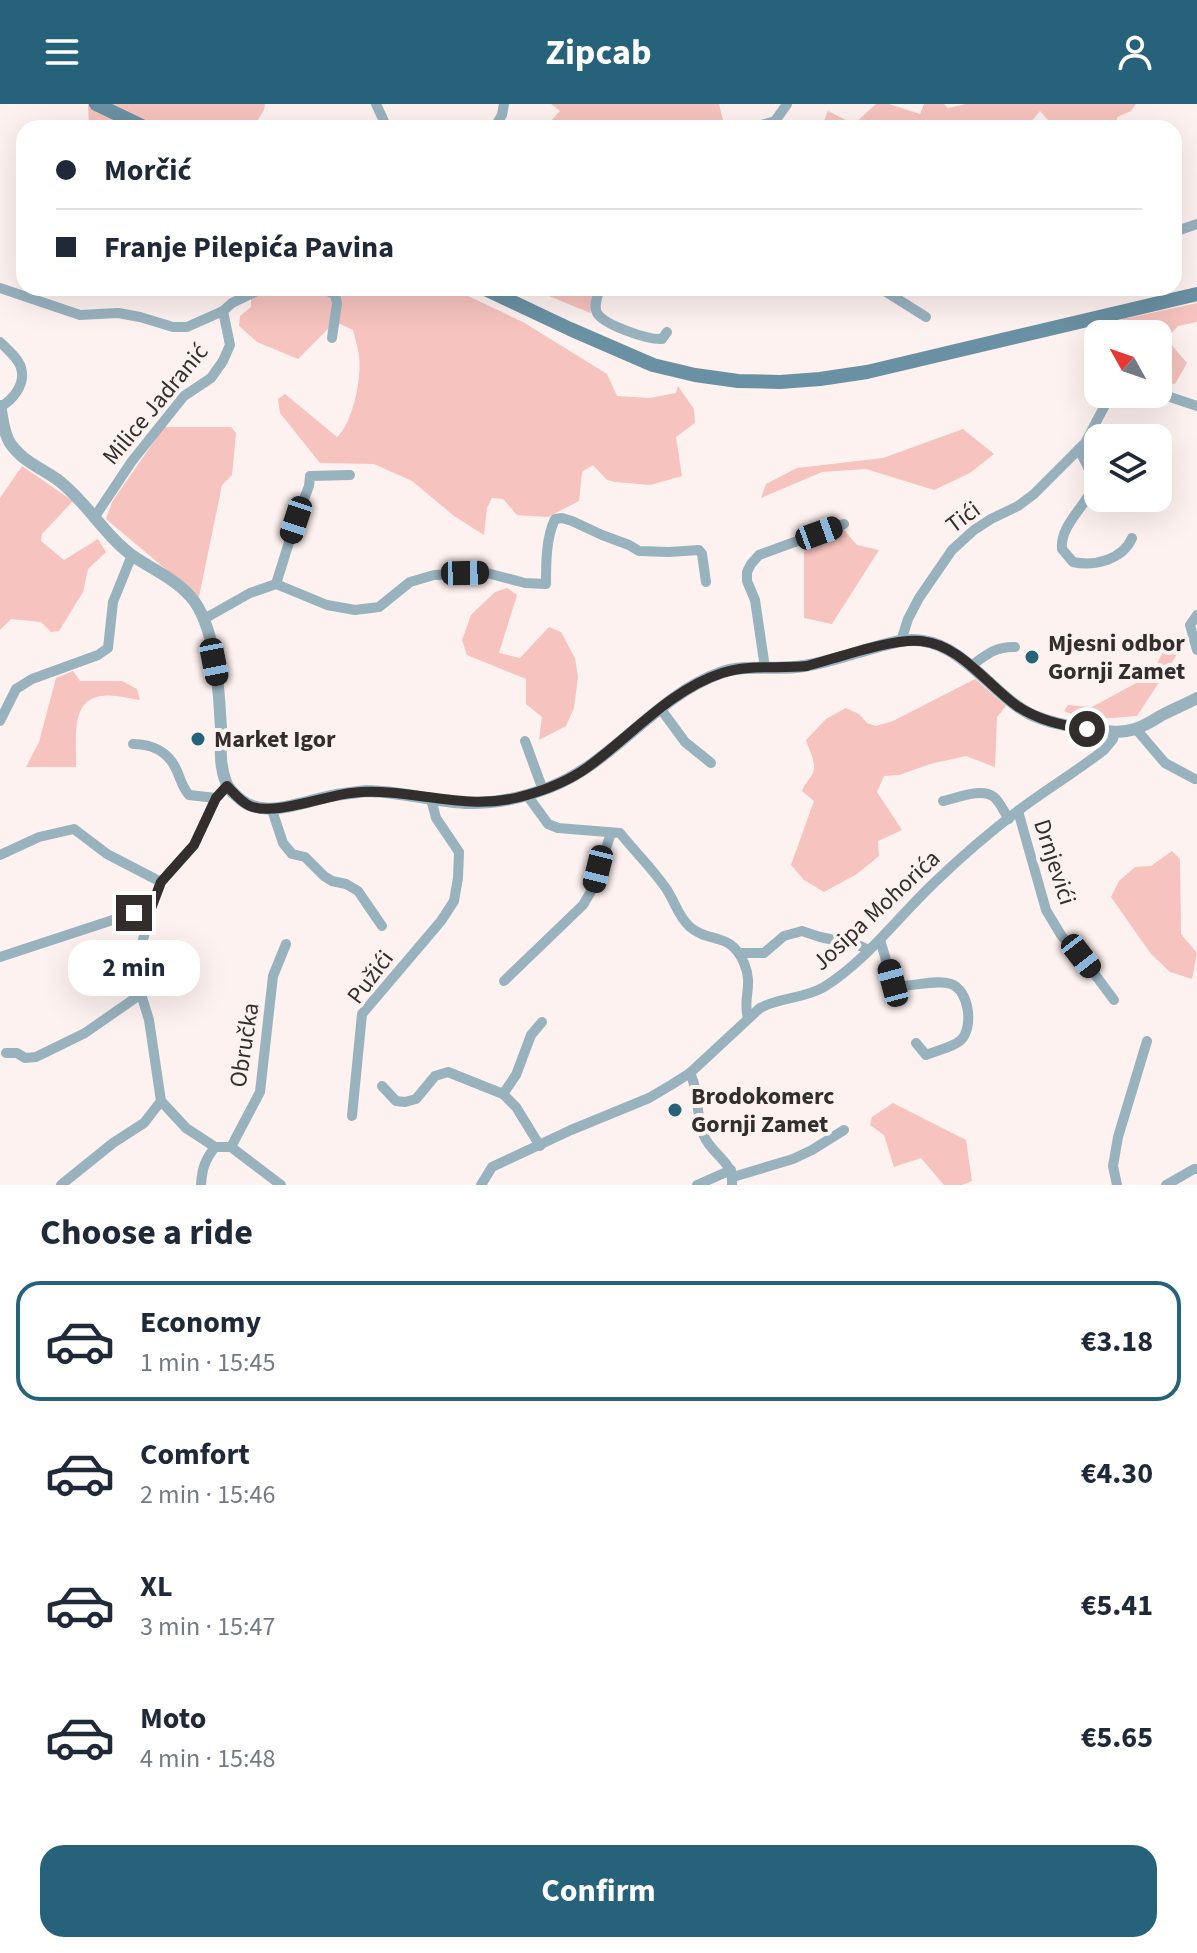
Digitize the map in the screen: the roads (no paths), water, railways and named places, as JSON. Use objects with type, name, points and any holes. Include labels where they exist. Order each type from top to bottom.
[{"type":"main road","points":[[96,104],[129,120]]},
{"type":"main road","points":[[500,296],[653,365],[738,381],[780,382],[867,372],[1197,294]]},
{"type":"street","points":[[24,296],[80,315],[118,313],[173,327],[187,327],[223,311],[246,296]]},
{"type":"street","points":[[332,338],[335,296]]},
{"type":"street","points":[[597,296],[597,312],[606,321],[653,340],[662,339],[667,332]]},
{"type":"street","points":[[893,296],[926,317]]},
{"type":"street","name":"Milice Jadranić","points":[[94,518],[132,461],[184,396],[211,378],[223,361],[230,345],[223,311]]},
{"type":"street","points":[[0,342],[21,365],[22,373],[14,398],[0,406],[3,436],[19,455],[78,498],[118,544],[191,596],[204,619],[218,681],[221,767],[227,786],[251,807],[272,810],[367,791],[465,803],[527,795],[561,783],[585,769],[660,708],[719,673],[743,668],[807,666],[901,641],[924,641],[941,646],[956,654],[1031,714],[1068,727],[1115,732],[1136,729],[1197,698]]},
{"type":"street","points":[[1172,398],[1197,406]]},
{"type":"street","name":"Tići","points":[[901,641],[919,598],[952,550],[974,530],[1034,494],[1085,443],[1104,408]]},
{"type":"street","points":[[1079,449],[1093,480],[1093,489],[1063,532],[1062,549],[1073,562],[1091,564],[1125,551],[1132,538]]},
{"type":"street","points":[[276,584],[310,476],[350,475]]},
{"type":"street","points":[[204,619],[250,593],[276,584],[327,605],[355,610],[379,607],[410,582],[434,575],[487,573],[525,583],[546,584],[551,528],[555,519],[562,518],[639,551],[699,550],[706,582]]},
{"type":"street","points":[[765,668],[755,600],[747,581],[751,564],[759,555],[844,524]]},
{"type":"street","points":[[0,721],[16,689],[32,679],[98,655],[108,648],[113,602],[132,555]]},
{"type":"street","points":[[1197,615],[1190,625],[1197,650]]},
{"type":"street","points":[[971,666],[993,650],[1015,647]]},
{"type":"street","points":[[660,708],[685,742],[711,763]]},
{"type":"street","points":[[1136,729],[1165,763],[1195,779]]},
{"type":"street","name":"Josipa Mohorića","points":[[481,1185],[492,1167],[649,1098],[690,1073],[748,1018],[772,1001],[801,997],[825,986],[880,940],[934,882],[1018,811],[1104,750],[1115,732]]},
{"type":"street","points":[[525,741],[543,790]]},
{"type":"street","points":[[133,744],[144,744],[165,753],[176,769],[182,788],[189,795],[216,798]]},
{"type":"street","points":[[227,786],[216,798],[194,845],[161,882],[150,911],[138,974],[149,1020],[161,1101],[186,1128],[215,1147],[231,1147],[281,1185]]},
{"type":"street","points":[[943,801],[984,792],[997,800],[1009,819]]},
{"type":"street","points":[[527,795],[548,824],[578,831],[620,833],[667,890],[680,917],[694,930],[730,944],[739,953],[749,977],[748,1018]]},
{"type":"street","name":"Pužići","points":[[352,1116],[362,1014],[441,921],[454,901],[459,852],[436,818],[431,799]]},
{"type":"street","name":"Pužići","points":[[272,810],[283,843],[292,854],[305,857],[332,881],[358,891],[382,926]]},
{"type":"street","name":"Drnjevići","points":[[1018,811],[1046,910],[1061,935],[1114,1000]]},
{"type":"street","points":[[0,855],[39,837],[74,829],[107,854],[161,882]]},
{"type":"street","points":[[504,981],[583,905],[593,888],[611,833]]},
{"type":"street","points":[[0,957],[134,913],[150,911]]},
{"type":"street","points":[[739,953],[764,953],[784,936],[802,931],[869,950]]},
{"type":"street","points":[[880,940],[893,983],[900,986],[949,983],[959,989],[965,1000],[969,1025],[957,1043],[926,1055],[916,1043]]},
{"type":"street","name":"Obručka","points":[[231,1147],[260,1092],[273,976],[286,944]]},
{"type":"street","points":[[6,1053],[17,1053],[25,1058],[36,1057],[85,1033],[141,994]]},
{"type":"street","points":[[503,1094],[516,1075],[531,1035],[542,1022]]},
{"type":"street","points":[[1117,1185],[1113,1166],[1118,1137],[1147,1041]]},
{"type":"street","points":[[382,1086],[396,1101],[405,1102],[416,1099],[435,1076],[448,1072],[503,1094],[516,1107],[540,1146]]},
{"type":"street","points":[[690,1073],[704,1138],[732,1177]]},
{"type":"street","points":[[61,1185],[113,1143],[144,1123],[161,1101]]},
{"type":"street","points":[[697,1185],[793,1159],[844,1130]]},
{"type":"street","points":[[201,1185],[205,1160],[215,1147]]},
{"type":"street","points":[[1166,1185],[1197,1169]]},
{"type":"place","name":"Mjesni odbor Gornji Zamet","points":[[1032,657]]},
{"type":"place","name":"Market Igor","points":[[198,739]]},
{"type":"place","name":"Brodokomerc Gornji Zamet","points":[[675,1110]]}]
